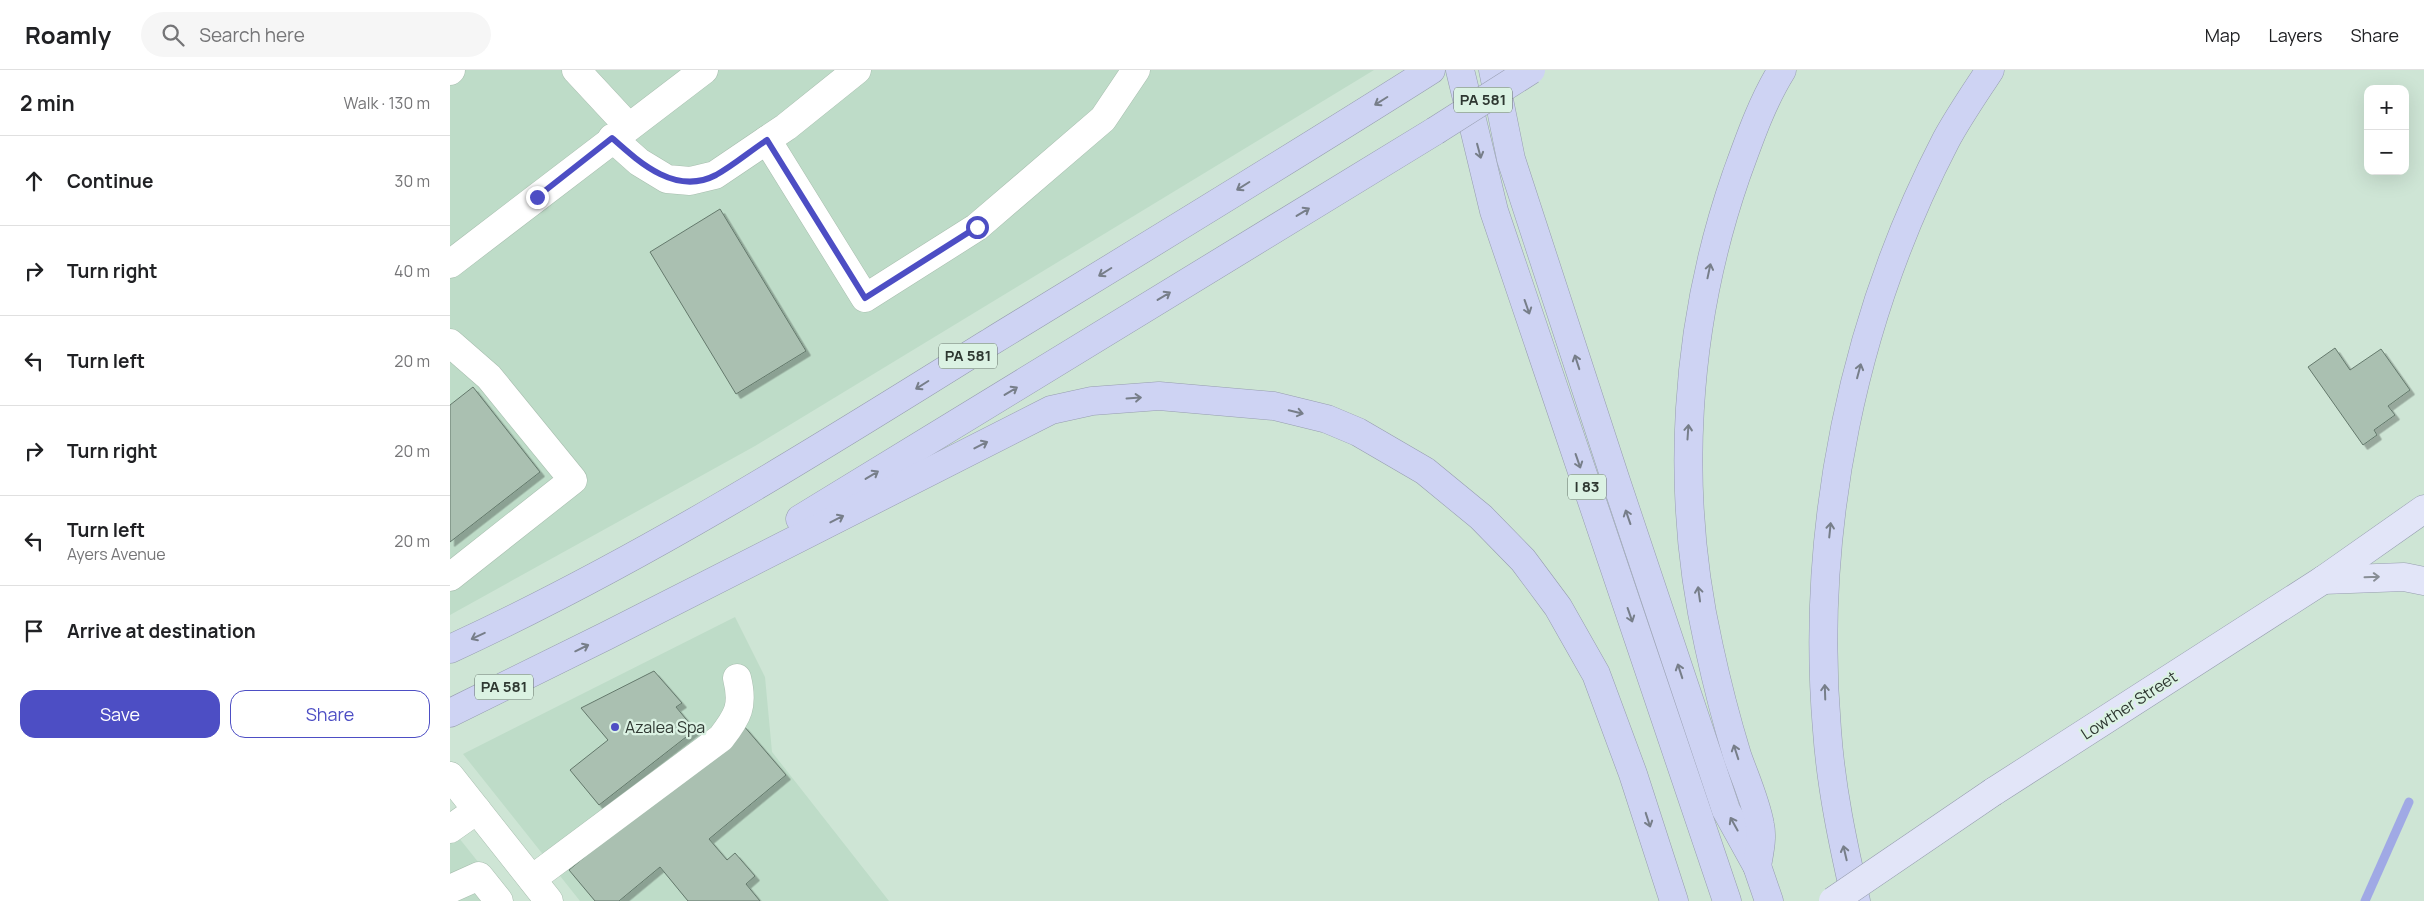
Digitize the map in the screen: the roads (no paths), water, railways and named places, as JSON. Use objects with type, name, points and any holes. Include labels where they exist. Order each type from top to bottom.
[{"type":"highway","name":"I 83","points":[[1460,70],[1494,211],[1727,901]]},
{"type":"highway","points":[[1493,70],[1511,159],[1618,488],[1726,810],[1758,866],[1770,901]]},
{"type":"highway","name":"PA 581","points":[[450,713],[606,636],[1064,359],[1531,70]]},
{"type":"highway","points":[[1758,866],[1761,827],[1722,708],[1703,620],[1692,537],[1688,444],[1694,366],[1705,292],[1720,223],[1749,139],[1782,70]]},
{"type":"highway","points":[[1856,901],[1837,819],[1827,729],[1824,641],[1827,560],[1835,478],[1854,388],[1879,300],[1909,221],[1947,140],[1990,70]]},
{"type":"highway","name":"PA 581","points":[[450,649],[506,623],[670,537],[898,400],[1426,73]]},
{"type":"highway","points":[[606,636],[1051,410],[1092,401],[1159,396],[1274,406],[1327,419],[1358,432],[1425,471],[1474,511],[1522,560],[1558,607],[1596,674],[1633,774],[1674,901]]},
{"type":"main road","name":"Lowther Street","points":[[1833,901],[1994,792],[2323,580],[2424,509]]},
{"type":"main road","points":[[2323,580],[2396,577],[2424,581]]},
{"type":"street","points":[[576,70],[639,162],[667,179],[690,181],[715,176],[767,140],[856,70]]},
{"type":"street","points":[[450,264],[620,132],[704,70]]},
{"type":"street","points":[[767,140],[865,298],[977,227],[1103,119],[1136,70]]},
{"type":"street","points":[[450,343],[489,377],[573,480],[450,578]]},
{"type":"street","points":[[532,879],[721,738],[737,718],[741,695],[737,678]]},
{"type":"street","points":[[450,776],[549,901]]},
{"type":"street","points":[[450,829],[477,810]]},
{"type":"street","points":[[450,889],[479,876],[499,901]]},
{"type":"waterway","points":[[2365,901],[2409,802]]},
{"type":"place","name":"Azalea Spa","points":[[615,727]]}]
